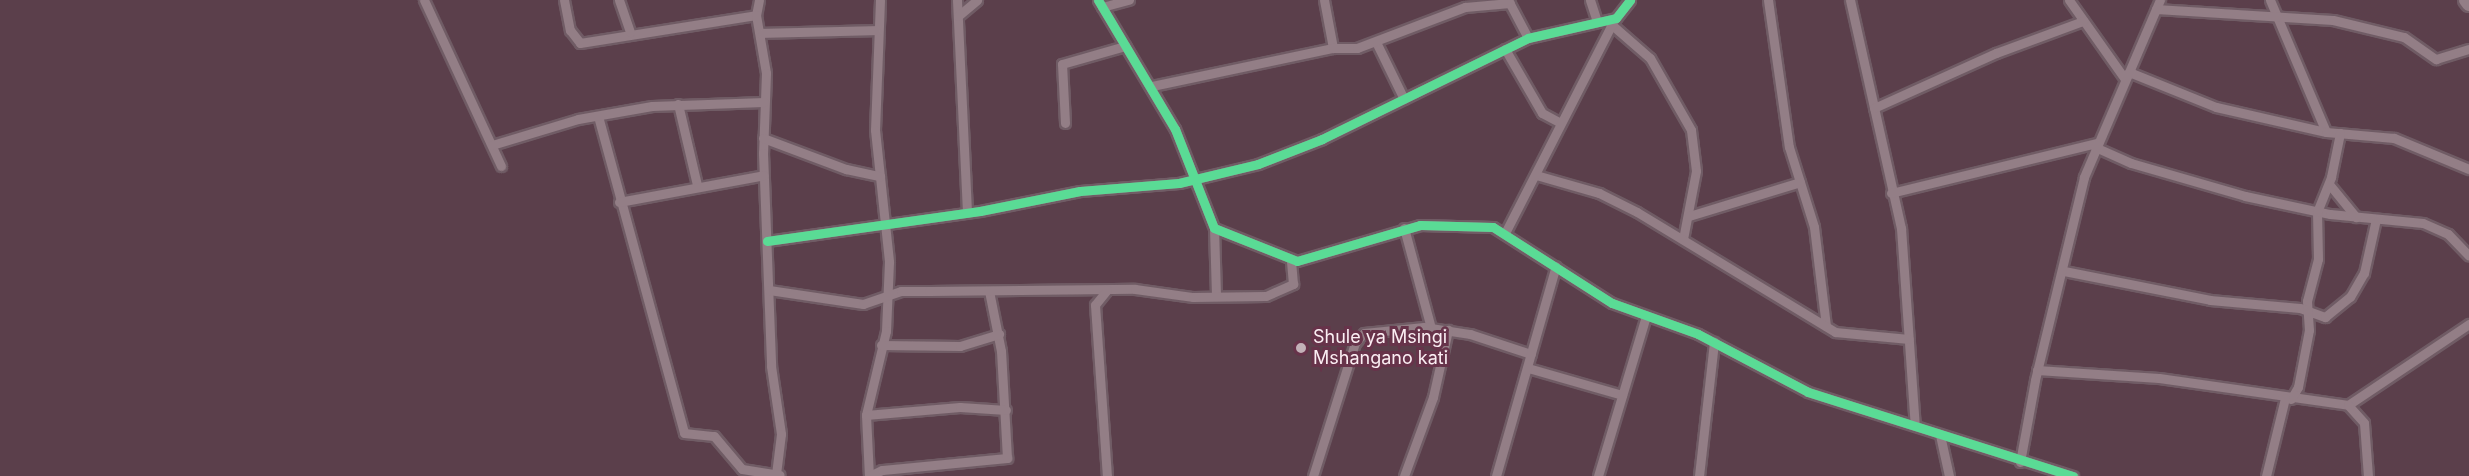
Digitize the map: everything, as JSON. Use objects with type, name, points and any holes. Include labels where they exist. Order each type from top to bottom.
[{"type":"street","points":[[424,0],[501,166]]},
{"type":"street","points":[[564,0],[575,40],[756,15]]},
{"type":"street","points":[[619,0],[630,32]]},
{"type":"street","points":[[598,116],[619,202],[684,433],[714,436],[736,465],[779,475],[782,434],[771,366],[764,175],[762,33],[756,15],[759,0]]},
{"type":"street","points":[[880,0],[876,30],[880,176],[886,222],[886,296],[881,345],[866,415],[869,476],[882,470],[1006,458],[1006,410],[999,334],[989,291]]},
{"type":"street","points":[[957,0],[967,213]]},
{"type":"street","points":[[958,16],[977,0]]},
{"type":"street","points":[[1129,0],[1100,3],[1152,86],[1197,179],[1214,228],[1216,295]]},
{"type":"street","points":[[1324,0],[1333,48]]},
{"type":"street","points":[[1590,0],[1597,22]]},
{"type":"street","points":[[1505,233],[1614,21],[1630,0]]},
{"type":"street","points":[[1768,0],[1789,147],[1814,227],[1826,326]]},
{"type":"street","points":[[1850,0],[1891,193],[1901,228],[1915,426]]},
{"type":"street","points":[[2069,0],[2127,75],[2216,107],[2326,132],[2394,138],[2469,169]]},
{"type":"street","points":[[2270,0],[2326,132]]},
{"type":"street","points":[[2466,0],[2469,3]]},
{"type":"street","points":[[1152,86],[1333,48],[1377,44],[1465,7],[1509,1],[1528,38]]},
{"type":"street","points":[[2020,462],[2037,370],[2095,145],[2157,3],[2279,20],[2334,20],[2391,34],[2436,59],[2469,49]]},
{"type":"street","points":[[767,241],[886,222],[967,213],[1080,191],[1197,179],[1258,164],[1404,99],[1528,38],[1597,22],[1614,21],[1650,58],[1686,116],[1696,157],[1689,216],[1683,240]]},
{"type":"street","points":[[1874,108],[1996,53],[2083,21]]},
{"type":"street","points":[[762,33],[876,30]]},
{"type":"street","points":[[1377,44],[1404,99]]},
{"type":"street","points":[[1065,123],[1062,64],[1125,46]]},
{"type":"street","points":[[1505,49],[1542,113],[1560,123]]},
{"type":"street","points":[[492,145],[598,116],[678,104],[764,102]]},
{"type":"street","points":[[678,104],[697,185]]},
{"type":"street","points":[[2266,476],[2288,398],[2298,387],[2309,313],[2307,295],[2318,259],[2317,212],[2329,184],[2340,133]]},
{"type":"street","points":[[763,138],[846,169],[880,176]]},
{"type":"street","points":[[1891,193],[2095,145],[2224,192],[2317,212],[2423,223],[2448,234],[2469,256]]},
{"type":"street","points":[[619,202],[697,185],[764,175]]},
{"type":"street","points":[[1536,175],[1599,193],[1683,240],[1835,332],[1909,339]]},
{"type":"street","points":[[1689,216],[1800,182]]},
{"type":"street","points":[[2329,184],[2356,217]]},
{"type":"street","points":[[2064,271],[2210,300],[2325,317],[2350,297],[2364,273],[2376,219]]},
{"type":"street","points":[[1214,228],[1291,261],[1404,228],[1478,223],[1505,233],[1612,303],[1714,342],[1808,392],[2020,462],[2073,476]]},
{"type":"street","points":[[1404,228],[1431,328]]},
{"type":"street","points":[[769,290],[863,304],[901,291],[1107,290],[1266,296],[1287,290],[1296,279],[1291,261]]},
{"type":"street","points":[[1496,476],[1556,266]]},
{"type":"street","points":[[1107,290],[1095,305],[1107,476]]},
{"type":"street","points":[[1598,476],[1646,316]]},
{"type":"street","points":[[2037,370],[2159,378],[2348,405],[2469,324]]},
{"type":"street","points":[[1316,473],[1354,343],[1376,329],[1448,330],[1531,354]]},
{"type":"street","points":[[1404,476],[1433,397],[1448,330]]},
{"type":"street","points":[[881,345],[960,346],[999,334]]},
{"type":"street","points":[[1699,476],[1714,342]]},
{"type":"street","points":[[1528,368],[1622,395]]},
{"type":"street","points":[[2348,405],[2364,423],[2368,476]]},
{"type":"street","points":[[866,415],[960,407],[1006,410]]},
{"type":"street","points":[[1940,435],[1949,476]]},
{"type":"cycle path","points":[[1098,0],[1175,129],[1214,228],[1297,261],[1420,225],[1493,227],[1612,303],[1698,334],[1808,392],[2073,476]]},
{"type":"cycle path","points":[[767,241],[980,211],[1080,191],[1179,183],[1258,164],[1322,139],[1528,38],[1616,18],[1630,0]]},
{"type":"place","name":"Shule ya Msingi Mshangano kati","points":[[1301,348]]}]
